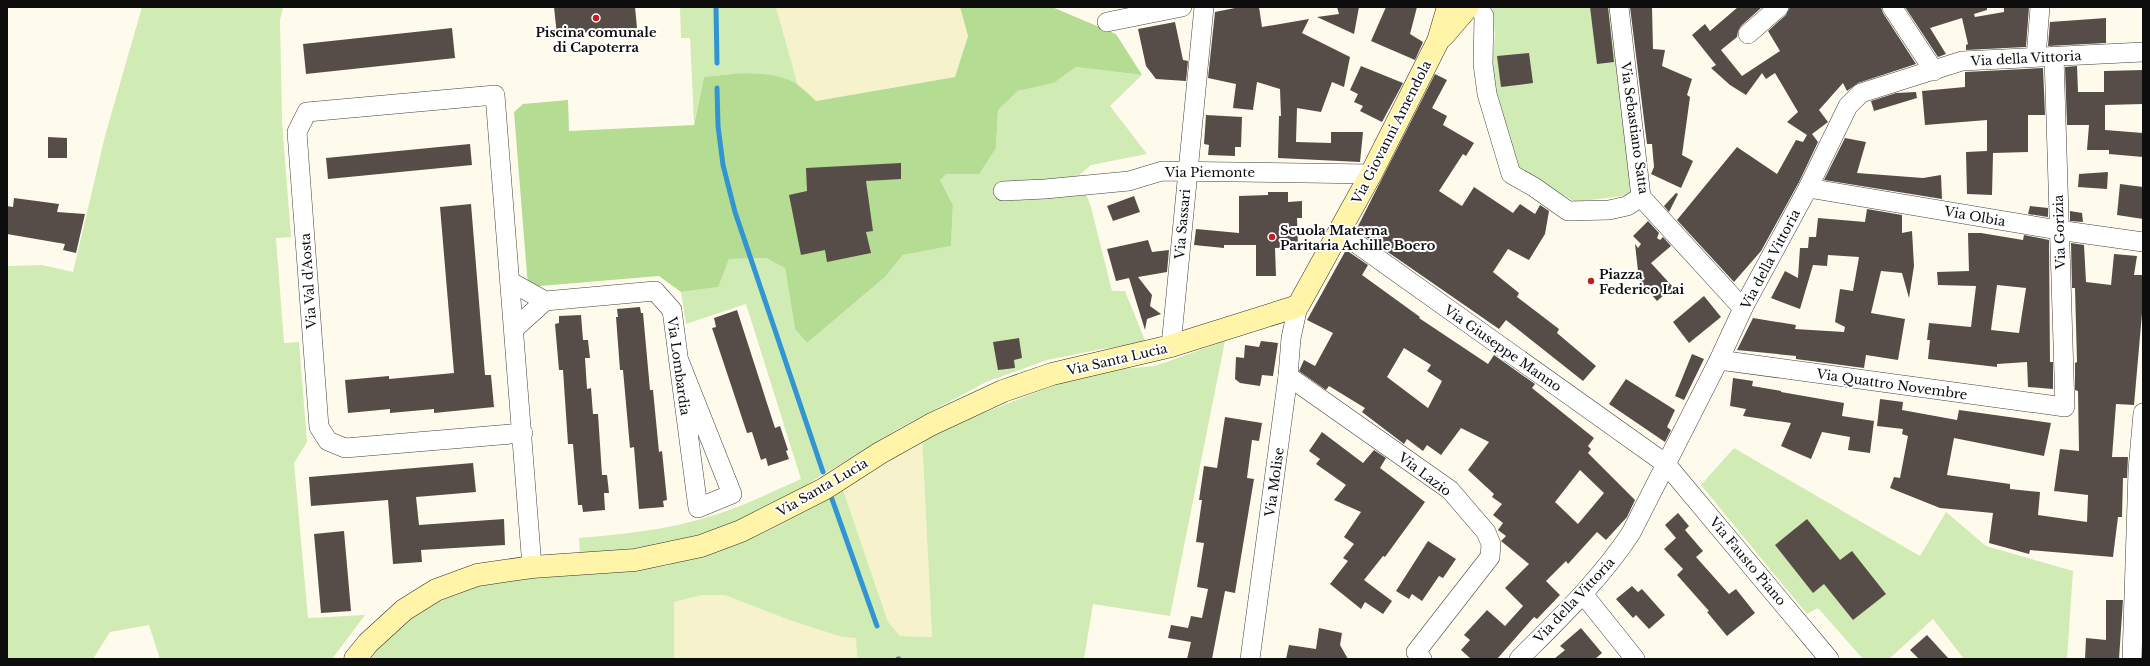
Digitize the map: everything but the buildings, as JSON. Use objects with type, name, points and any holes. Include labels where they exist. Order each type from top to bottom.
[{"type":"street","points":[[1107,22],[1182,7]]},
{"type":"street","name":"Via Sassari","points":[[1171,346],[1204,7]]},
{"type":"street","name":"Via Giovanni Amendola","points":[[1298,306],[1371,174],[1438,41],[1448,7]]},
{"type":"street","name":"Via Giovanni Amendola","points":[[1438,41],[1468,7]]},
{"type":"street","points":[[1479,7],[1484,16],[1483,64],[1487,94],[1511,174],[1534,187],[1568,211],[1609,210],[1627,206],[1641,197]]},
{"type":"street","name":"Via Sebastiano Satta","points":[[1619,7],[1641,197],[1737,302],[1744,306]]},
{"type":"street","points":[[1748,34],[1780,7]]},
{"type":"street","points":[[1892,7],[1934,71]]},
{"type":"street","points":[[2036,57],[2040,7]]},
{"type":"street","name":"Via della Vittoria","points":[[1519,659],[1583,594],[1615,558],[1631,533],[1719,360],[1744,306],[1808,188],[1848,106],[1861,93],[1962,61],[2143,52]]},
{"type":"street","name":"Via Gorizia","points":[[2054,56],[2058,230],[2065,407]]},
{"type":"street","name":"Via Val d'Aosta","points":[[511,282],[496,95],[307,112],[297,132],[318,427],[328,441],[345,448],[523,433]]},
{"type":"street","name":"Via Piemonte","points":[[1003,191],[1045,189],[1129,181],[1162,171],[1187,170],[1371,174]]},
{"type":"street","name":"Via Olbia","points":[[1808,188],[2058,230],[2143,242]]},
{"type":"street","name":"Via Giuseppe Manno","points":[[1339,232],[1666,464]]},
{"type":"street","points":[[511,282],[545,301],[514,329]]},
{"type":"street","points":[[511,282],[532,567]]},
{"type":"street","name":"Via Lombardia","points":[[545,301],[655,291],[672,310],[678,358],[698,508],[732,494],[678,358]]},
{"type":"street","name":"Via Santa Lucia","points":[[355,659],[368,643],[404,610],[436,590],[477,575],[532,567],[635,560],[701,546],[741,532],[824,489],[880,453],[932,424],[1002,391],[1052,374],[1171,346],[1298,306]]},
{"type":"street","name":"Via Molise","points":[[1250,659],[1288,376],[1290,338],[1298,306]]},
{"type":"street","name":"Via Quattro Novembre","points":[[1719,360],[2065,407]]},
{"type":"street","name":"Via Lazio","points":[[1288,376],[1450,490],[1486,532],[1491,544],[1490,557],[1416,652],[1422,659]]},
{"type":"street","points":[[2132,659],[2138,470],[2143,413]]},
{"type":"street","name":"Via Fausto Piano","points":[[1666,464],[1829,659]]},
{"type":"street","points":[[1583,594],[1635,659]]},
{"type":"shaded area","points":[[776,7],[960,7],[968,36],[955,77],[815,101],[798,86]]},
{"type":"shaded area","points":[[922,437],[932,637],[900,636],[888,622],[842,487]]},
{"type":"shaded area","points":[[702,595],[725,595],[789,620],[842,637],[856,638],[857,659],[674,659],[674,602]]},
{"type":"green space","points":[[142,7],[283,7],[280,20],[282,121],[291,237],[276,238],[284,343],[299,342],[307,442],[294,463],[308,618],[365,615],[332,659],[160,659],[149,625],[110,632],[93,659],[7,659],[7,266],[42,265],[73,272],[105,136]]},
{"type":"green space","points":[[680,7],[776,7],[798,86],[777,76],[765,74],[752,73],[704,77],[694,124],[690,38],[681,38]]},
{"type":"green space","points":[[960,7],[1052,7],[1116,34],[1142,75],[1076,67],[1054,83],[1018,91],[998,110],[996,148],[979,174],[946,174],[940,180],[953,205],[951,246],[903,255],[885,277],[807,343],[795,329],[785,268],[766,258],[729,259],[718,287],[681,292],[659,276],[528,287],[514,112],[523,104],[568,100],[569,131],[694,125],[704,77],[746,73],[768,74],[789,80],[803,89],[816,101],[955,77],[968,36]]},
{"type":"green space","points":[[1492,7],[1613,7],[1634,185],[1629,195],[1575,202],[1520,169],[1506,135],[1491,82],[1495,33]]},
{"type":"green space","points":[[1076,67],[1142,75],[1110,106],[1147,154],[1091,165],[1079,175],[1091,207],[1112,291],[1125,291],[1146,343],[1102,349],[1047,360],[986,382],[898,429],[814,480],[777,505],[724,529],[661,548],[580,555],[579,538],[649,530],[704,518],[747,503],[801,479],[746,304],[686,324],[681,292],[717,287],[729,259],[766,258],[785,268],[795,329],[807,343],[885,277],[903,255],[951,246],[953,205],[940,180],[945,174],[996,148],[998,110],[1018,91],[1054,83]]},
{"type":"green space","points":[[1225,341],[1170,616],[1093,604],[1084,659],[857,659],[856,638],[842,637],[789,620],[725,595],[702,595],[674,602],[674,659],[368,659],[403,623],[430,605],[482,583],[597,574],[665,566],[748,539],[842,487],[888,622],[900,636],[932,637],[922,437],[1060,383],[1121,369],[1155,366]]},
{"type":"green space","points":[[1734,448],[1920,556],[1946,512],[1986,546],[2073,571],[2067,659],[1964,659],[1933,619],[1889,659],[1863,659],[1818,608],[1807,614],[1701,485]]},
{"type":"waterway","points":[[716,7],[717,63]]},
{"type":"waterway","points":[[717,88],[718,126],[723,165],[735,212],[823,472]]},
{"type":"waterway","points":[[832,499],[877,626]]},
{"type":"place","name":"Piscina comunale di Capoterra","points":[[596,18]]},
{"type":"place","name":"Scuola Materna Paritaria Achille Boero","points":[[1272,237]]},
{"type":"place","name":"Piazza Federico Lai","points":[[1591,281]]}]
